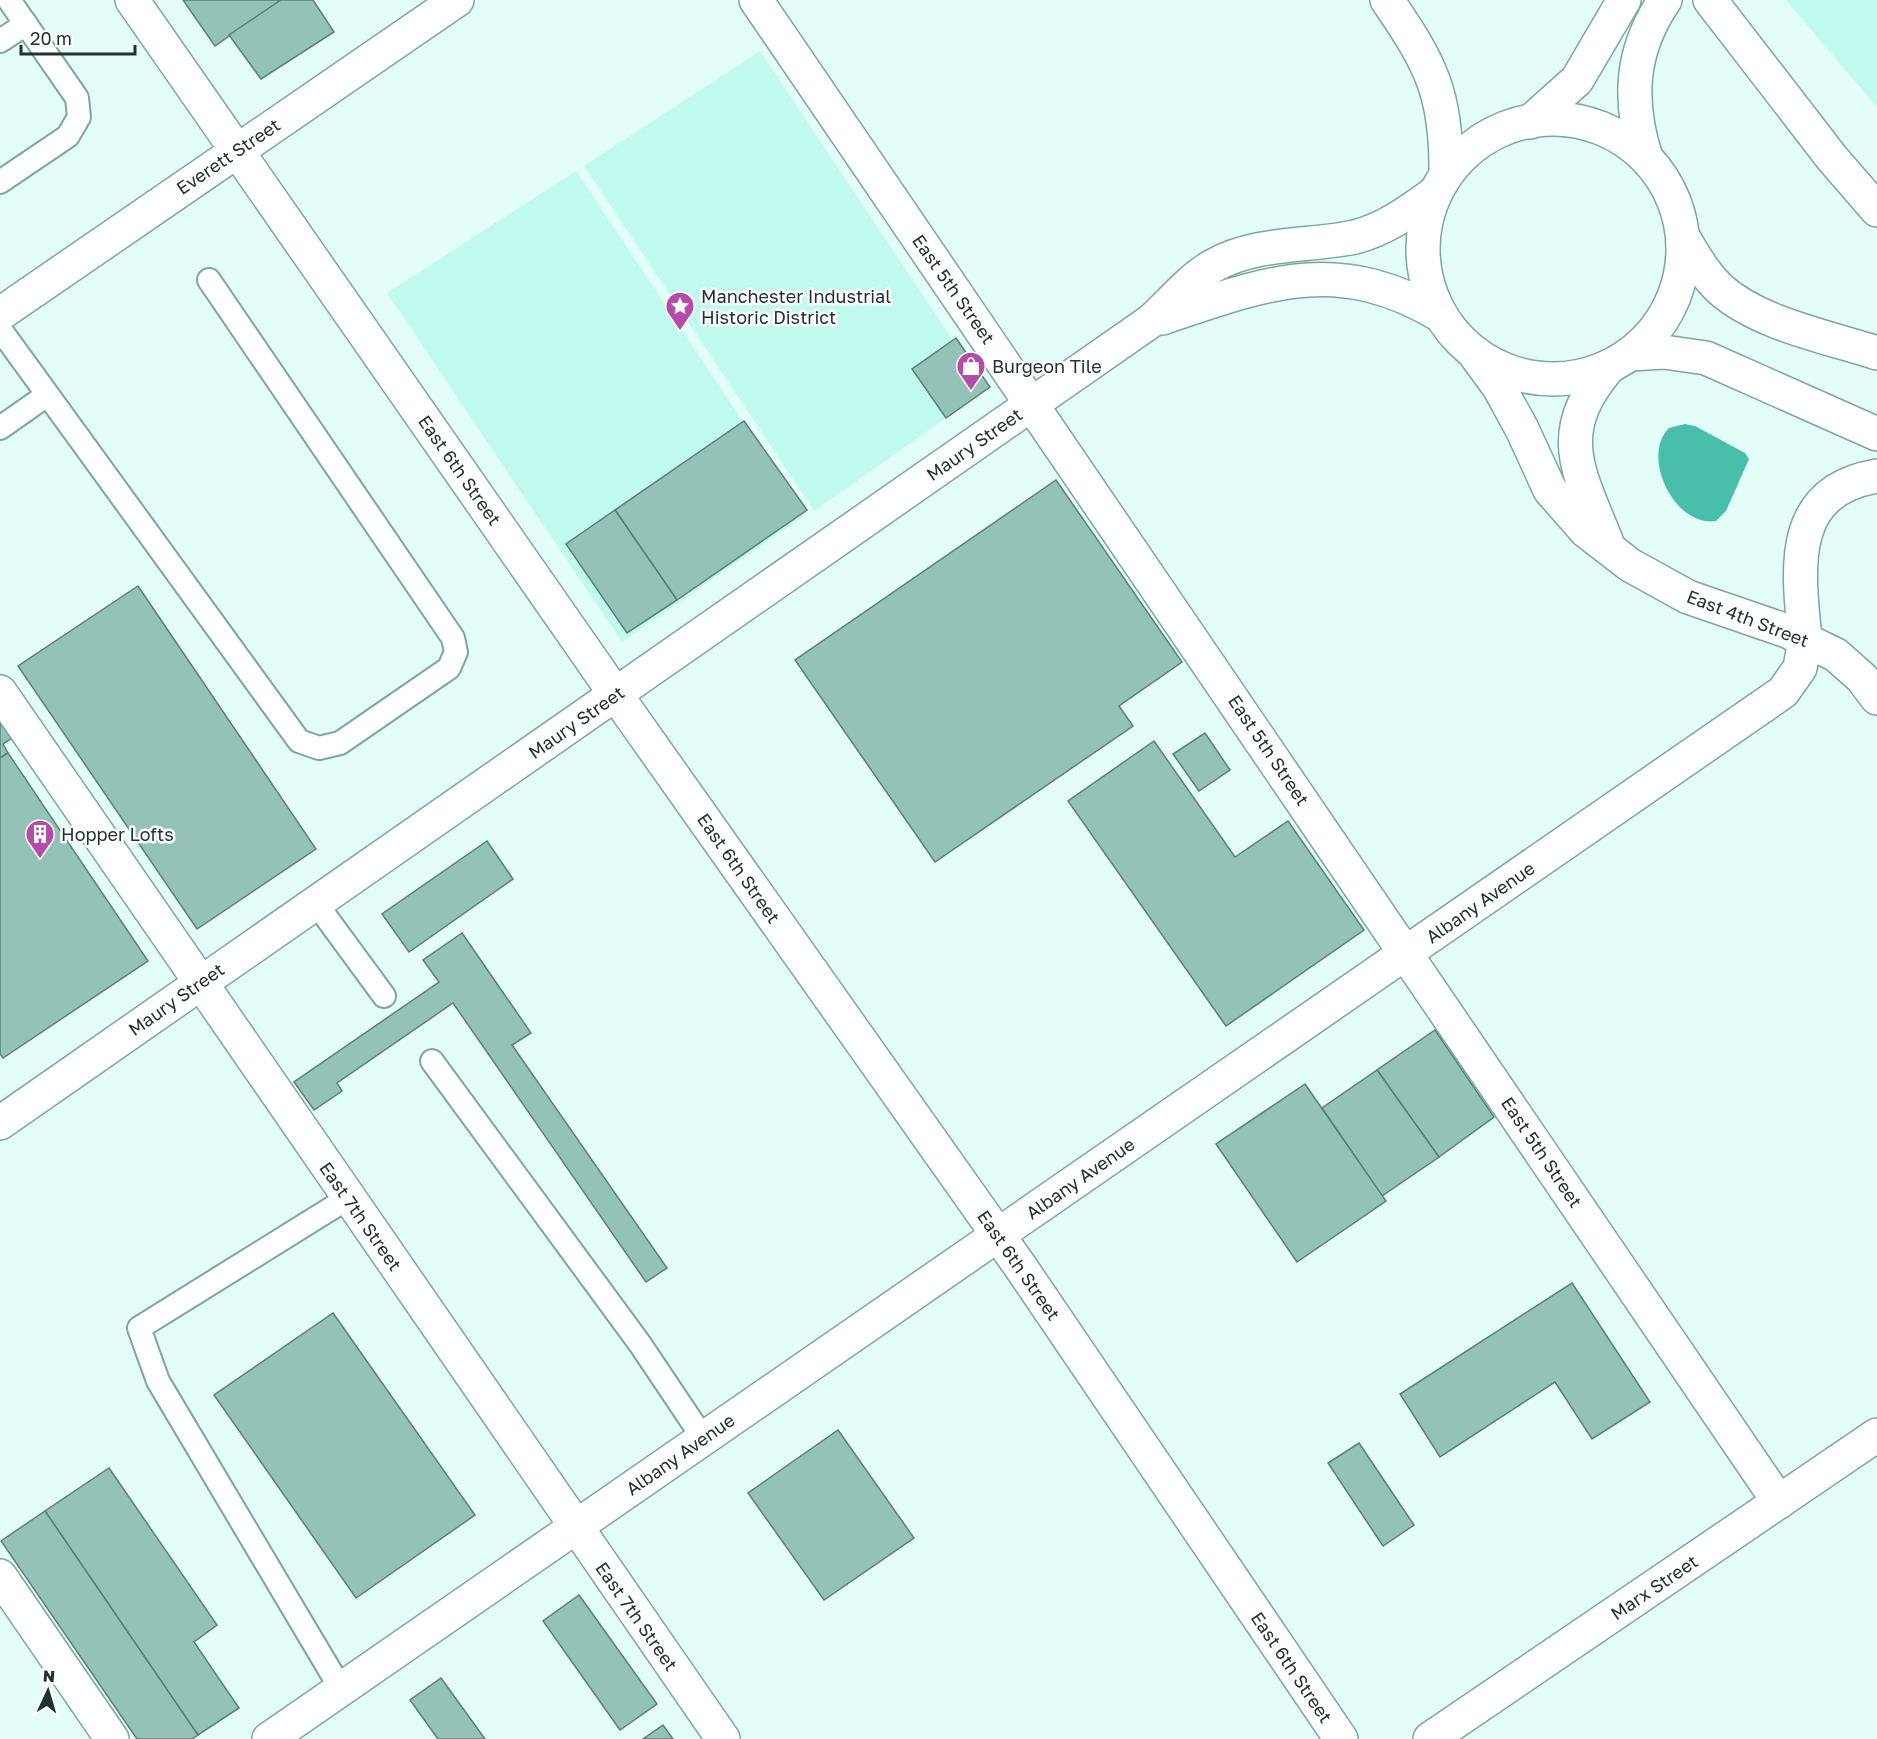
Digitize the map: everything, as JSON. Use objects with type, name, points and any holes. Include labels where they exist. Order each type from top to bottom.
[{"type":"main road","name":"East 6th Street","points":[[132,0],[616,695],[998,1235],[1341,1739]]},
{"type":"main road","name":"Everett Street","points":[[0,314],[457,0]]},
{"type":"main road","name":"East 5th Street","points":[[756,0],[1407,952],[1779,1502]]},
{"type":"main road","points":[[1387,0],[1421,49],[1438,88],[1446,127],[1441,184],[1423,234],[1423,255],[1431,296],[1440,315],[1455,335],[1474,353],[1499,367],[1525,376],[1554,379],[1582,376],[1619,361],[1664,352],[1706,358],[1877,434]]},
{"type":"main road","points":[[1530,122],[1577,80],[1624,0]]},
{"type":"main road","points":[[1646,158],[1635,115],[1634,81],[1643,42],[1665,0]]},
{"type":"main road","points":[[1710,0],[1818,141],[1877,210]]},
{"type":"main road","points":[[1530,122],[1551,119],[1592,125],[1630,145],[1646,158],[1671,194],[1683,237],[1705,273],[1738,303],[1773,319],[1877,353]]},
{"type":"main road","name":"Maury Street","points":[[0,1123],[199,982],[616,695],[1151,321],[1210,267],[1224,260],[1264,248],[1341,239],[1373,231],[1403,216],[1441,184],[1459,159],[1492,134],[1530,122]]},
{"type":"main road","points":[[1609,550],[1580,470],[1575,436],[1578,415],[1585,397],[1619,361],[1651,335],[1668,311],[1681,275],[1683,237]]},
{"type":"main road","name":"Maury Street","points":[[1151,321],[1253,287],[1308,279],[1335,279],[1378,286],[1419,302],[1440,315]]},
{"type":"main road","name":"East 4th Street","points":[[1474,353],[1511,408],[1558,501],[1586,531],[1609,550],[1656,581],[1688,597],[1738,612],[1805,639],[1848,664],[1877,698]]},
{"type":"main road","name":"Albany Avenue","points":[[269,1739],[1783,692],[1800,668],[1805,639],[1800,555],[1804,535],[1812,515],[1825,499],[1840,487],[1858,479],[1877,476]]},
{"type":"main road","name":"East 7th Street","points":[[0,692],[723,1739]]},
{"type":"main road","name":"Marx Street","points":[[1430,1739],[1877,1435]]},
{"type":"main road","points":[[0,1576],[112,1739]]},
{"type":"lane","points":[[0,182],[68,136],[79,117],[77,98],[9,0]]},
{"type":"lane","points":[[0,41],[26,24]]},
{"type":"lane","points":[[0,329],[299,741],[319,748],[340,743],[449,668],[456,652],[453,638],[208,280]]},
{"type":"lane","points":[[0,428],[46,395]]},
{"type":"lane","points":[[315,903],[384,996]]},
{"type":"lane","points":[[432,1061],[640,1344],[703,1438]]},
{"type":"lane","points":[[341,1689],[158,1381],[139,1328],[348,1198]]},
{"type":"shaded area","points":[[1786,0],[1877,0],[1877,107]]},
{"type":"shaded area","points":[[760,51],[986,390],[814,511],[584,166]]},
{"type":"shaded area","points":[[576,171],[805,515],[622,642],[387,293]]},
{"type":"shaded area","points":[[1685,424],[1695,426],[1745,453],[1749,459],[1726,511],[1716,521],[1701,520],[1687,513],[1675,502],[1660,472],[1658,455],[1661,440],[1669,428]]},
{"type":"building","points":[[183,0],[281,0],[215,46]]},
{"type":"building","points":[[281,0],[313,0],[334,32],[261,79],[229,35]]},
{"type":"building","points":[[956,338],[990,387],[946,418],[912,369]]},
{"type":"building","points":[[744,421],[807,510],[677,600],[615,510]]},
{"type":"building","points":[[1056,480],[1182,662],[1119,706],[1133,726],[935,862],[795,660]]},
{"type":"building","points":[[615,510],[677,600],[627,633],[566,544]]},
{"type":"building","points":[[138,586],[316,849],[197,929],[18,666]]},
{"type":"building","points":[[0,720],[12,738],[3,744],[8,753],[0,758]]},
{"type":"building","points":[[1205,733],[1230,770],[1199,791],[1173,754]]},
{"type":"building","points":[[1154,741],[1235,857],[1288,821],[1364,930],[1226,1026],[1068,801]]},
{"type":"building","name":"Hopper Lofts","points":[[8,753],[148,961],[3,1058],[0,1054],[0,758]]},
{"type":"building","points":[[487,841],[513,879],[409,952],[382,914]]},
{"type":"building","points":[[462,933],[531,1033],[512,1045],[667,1268],[646,1282],[453,1003],[337,1083],[342,1091],[314,1110],[294,1082],[439,982],[423,960]]},
{"type":"building","points":[[1435,1030],[1494,1117],[1439,1157],[1377,1070]]},
{"type":"building","points":[[1377,1070],[1439,1157],[1382,1196],[1322,1108]]},
{"type":"building","points":[[1305,1084],[1386,1201],[1297,1262],[1216,1144]]},
{"type":"building","points":[[1572,1283],[1650,1402],[1592,1439],[1555,1382],[1440,1457],[1400,1394]]},
{"type":"building","points":[[333,1313],[475,1515],[356,1598],[214,1395]]},
{"type":"building","points":[[838,1430],[914,1538],[824,1600],[748,1493]]},
{"type":"building","points":[[1359,1443],[1414,1525],[1383,1546],[1328,1463]]},
{"type":"building","points":[[109,1468],[217,1625],[194,1642],[239,1708],[198,1735],[45,1511]]},
{"type":"building","points":[[45,1511],[198,1735],[192,1739],[137,1739],[1,1541]]},
{"type":"building","points":[[579,1595],[657,1704],[620,1730],[543,1621]]},
{"type":"building","points":[[441,1678],[485,1739],[438,1739],[410,1700]]},
{"type":"building","points":[[663,1725],[673,1739],[643,1739]]},
{"type":"place","name":"Manchester Industrial Historic District","points":[[680,332]]},
{"type":"place","name":"Burgeon Tile","points":[[971,392]]},
{"type":"place","name":"Hopper Lofts","points":[[40,860]]}]
